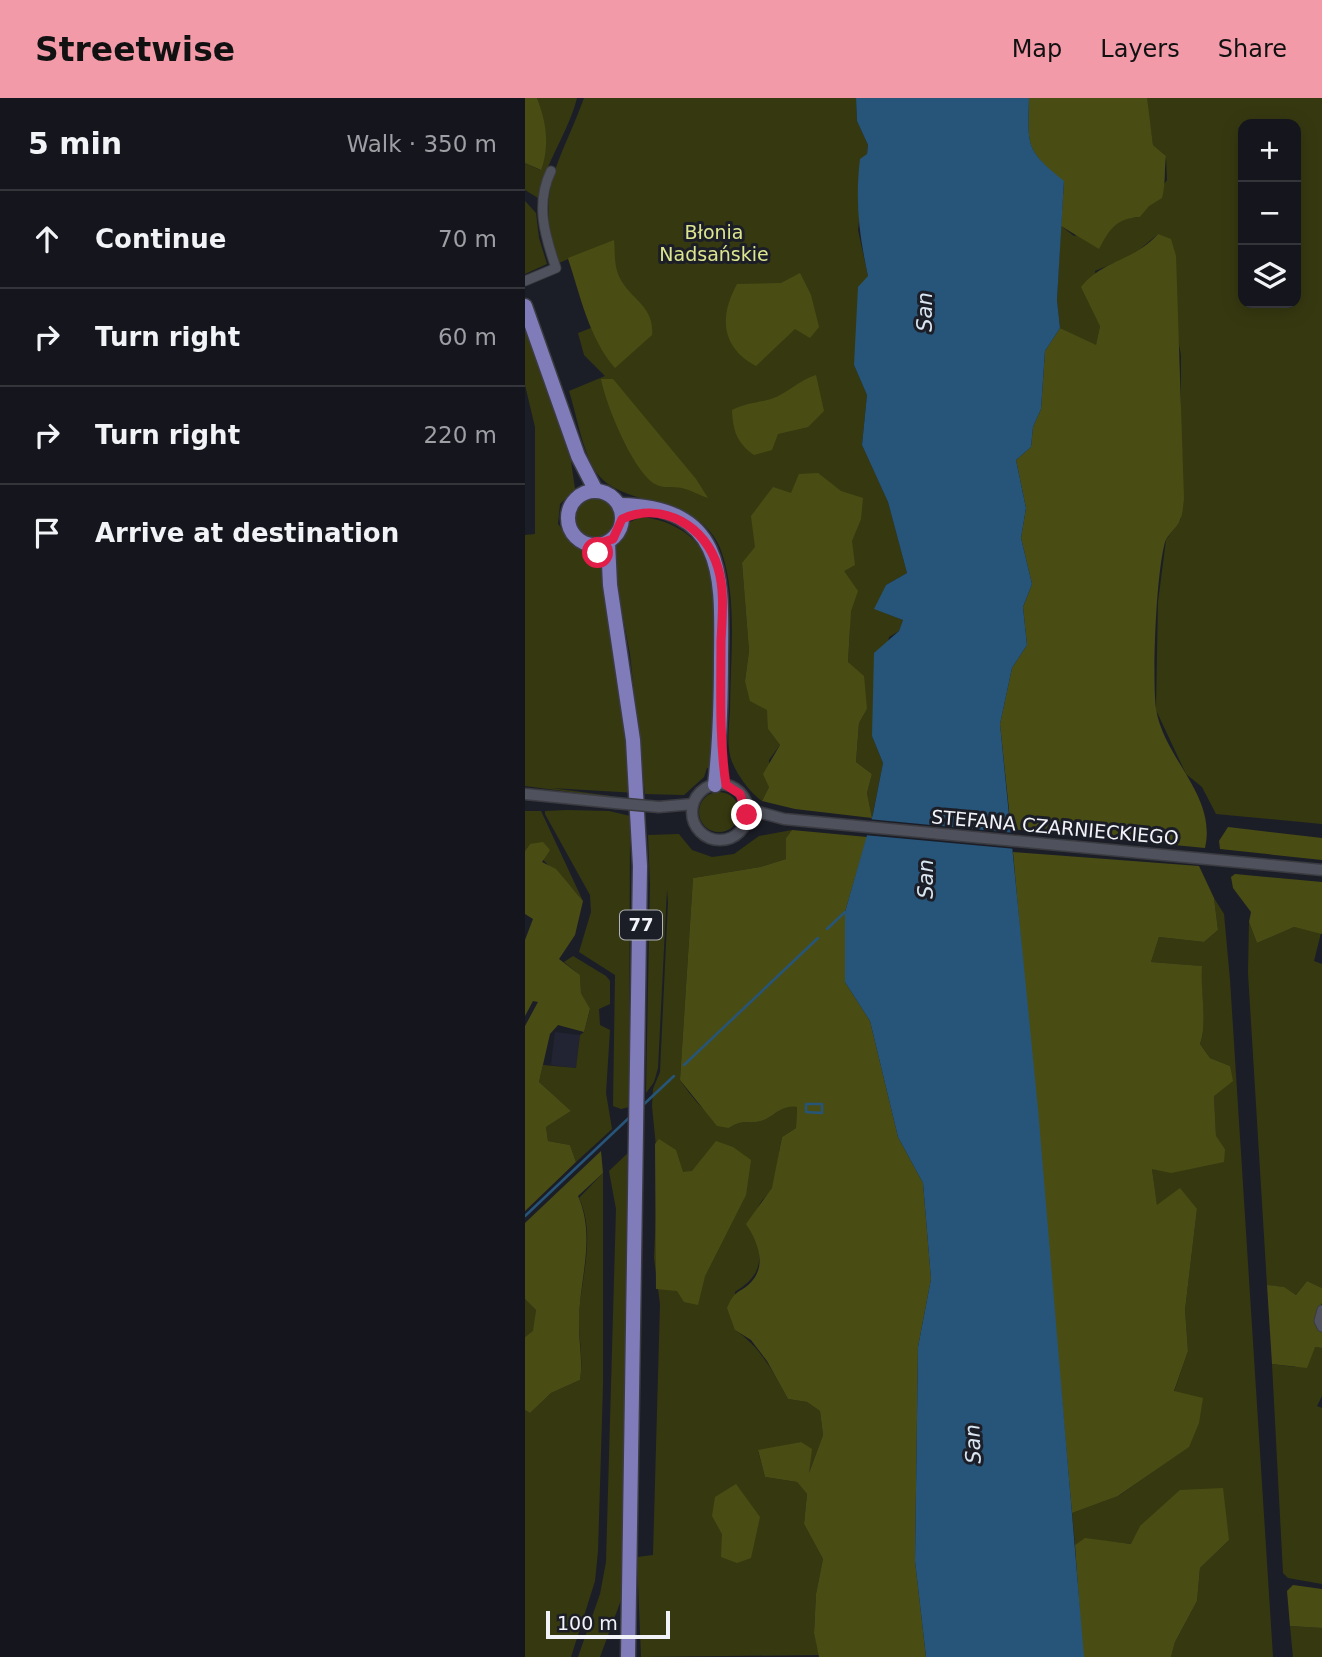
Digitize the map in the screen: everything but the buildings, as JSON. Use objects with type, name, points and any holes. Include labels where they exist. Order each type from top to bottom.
[{"type":"main road","points":[[525,306],[589,492]]},
{"type":"main road","points":[[589,492],[608,494],[621,512],[617,534],[601,544],[577,539],[568,524],[570,507],[589,492]]},
{"type":"main road","points":[[621,512],[644,507],[683,522],[702,537],[719,570],[722,595],[721,785]]},
{"type":"main road","name":"77","points":[[601,544],[628,697],[638,804],[641,909],[628,1657]]},
{"type":"street","points":[[525,281],[556,268],[542,216],[544,192],[551,171]]},
{"type":"street","points":[[721,785],[740,794],[747,815],[735,836],[717,840],[700,832],[693,810],[702,792],[721,785]]},
{"type":"street","points":[[525,794],[693,810]]},
{"type":"street","name":"STEFANA CZARNIECKIEGO","points":[[747,815],[1322,870]]},
{"type":"street","points":[[1322,1310],[1322,1327]]},
{"type":"shaded area","points":[[525,98],[537,98],[543,116],[546,143],[541,170],[525,163]]},
{"type":"shaded area","points":[[1029,98],[1147,98],[1153,145],[1166,156],[1162,198],[1149,206],[1140,217],[1114,226],[1099,249],[1061,226],[1064,182],[1042,162],[1031,146]]},
{"type":"shaded area","points":[[1158,234],[1171,239],[1176,256],[1184,499],[1181,518],[1165,542],[1159,577],[1154,673],[1156,709],[1169,744],[1204,811],[1207,829],[1205,848],[1011,829],[1000,724],[1012,668],[1027,645],[1023,607],[1032,584],[1021,538],[1026,508],[1016,460],[1031,447],[1033,427],[1041,409],[1045,351],[1060,328],[1096,345],[1100,326],[1081,287],[1099,271],[1139,250]]},
{"type":"shaded area","points":[[614,240],[615,262],[622,283],[645,309],[652,325],[652,335],[615,368],[592,330],[568,258]]},
{"type":"shaded area","points":[[800,273],[811,295],[819,327],[810,338],[795,329],[756,366],[736,350],[730,340],[726,319],[731,296],[737,284],[781,283]]},
{"type":"shaded area","points":[[816,375],[824,411],[808,427],[778,434],[772,450],[754,455],[748,450],[737,436],[732,410],[777,397]]},
{"type":"shaded area","points":[[601,379],[613,379],[696,479],[708,498],[682,488],[658,486],[647,477],[622,436],[608,405]]},
{"type":"shaded area","points":[[818,473],[841,491],[863,498],[861,519],[852,541],[855,565],[844,571],[858,591],[851,611],[848,662],[864,676],[867,709],[859,723],[856,762],[872,774],[867,793],[872,818],[795,809],[762,801],[769,787],[763,774],[780,745],[768,729],[767,710],[750,701],[745,681],[749,651],[742,563],[755,547],[751,516],[773,487],[791,493],[799,474]]},
{"type":"shaded area","points":[[1228,827],[1322,838],[1322,860],[1220,849],[1219,841]]},
{"type":"shaded area","points":[[792,830],[867,837],[845,912],[845,982],[870,1021],[898,1137],[923,1183],[931,1279],[918,1347],[915,1561],[926,1657],[819,1657],[814,1633],[816,1594],[823,1559],[804,1524],[807,1494],[797,1482],[765,1477],[758,1450],[801,1442],[812,1449],[809,1473],[823,1435],[820,1411],[807,1402],[788,1399],[767,1361],[751,1340],[735,1330],[727,1308],[733,1297],[757,1274],[759,1252],[746,1224],[772,1188],[782,1137],[796,1128],[797,1107],[787,1107],[761,1121],[742,1122],[729,1128],[717,1126],[680,1080],[693,878],[760,867],[786,859],[786,838]]},
{"type":"shaded area","points":[[543,842],[550,850],[542,862],[556,869],[583,901],[575,935],[559,959],[580,975],[581,993],[590,1009],[584,1032],[558,1025],[550,1034],[539,1082],[571,1111],[546,1127],[548,1141],[570,1145],[576,1162],[525,1211],[525,1026],[538,1002],[533,1001],[525,1016],[525,940],[533,919],[525,914],[525,851],[530,844]]},
{"type":"shaded area","points":[[1013,852],[1199,866],[1214,898],[1218,930],[1204,942],[1159,937],[1151,962],[1202,966],[1204,1017],[1200,1044],[1210,1058],[1230,1066],[1233,1081],[1214,1096],[1216,1136],[1225,1149],[1224,1162],[1171,1173],[1152,1169],[1157,1205],[1180,1188],[1197,1209],[1185,1310],[1188,1351],[1174,1391],[1203,1398],[1199,1423],[1189,1447],[1118,1496],[1072,1513]]},
{"type":"shaded area","points":[[1235,874],[1322,882],[1322,934],[1294,927],[1257,943],[1249,922],[1251,912],[1233,888],[1231,877]]},
{"type":"shaded area","points":[[555,1032],[580,1035],[576,1068],[551,1065]]},
{"type":"shaded area","points":[[659,1139],[676,1150],[683,1172],[692,1171],[716,1141],[733,1147],[751,1160],[746,1195],[705,1276],[698,1305],[684,1302],[677,1291],[656,1289],[655,1144]]},
{"type":"shaded area","points":[[601,1151],[603,1173],[578,1196],[586,1228],[579,1309],[580,1380],[551,1393],[530,1413],[525,1410],[525,1337],[533,1331],[536,1310],[525,1299],[525,1223]]},
{"type":"shaded area","points":[[1307,1281],[1322,1288],[1322,1303],[1317,1312],[1322,1330],[1322,1348],[1315,1347],[1307,1368],[1272,1364],[1267,1285],[1284,1287],[1296,1295]]},
{"type":"shaded area","points":[[736,1484],[760,1517],[751,1558],[737,1563],[721,1557],[722,1534],[712,1516],[715,1497]]},
{"type":"shaded area","points":[[1223,1488],[1229,1540],[1200,1568],[1197,1601],[1175,1642],[1171,1657],[1083,1657],[1075,1545],[1085,1538],[1131,1544],[1140,1526],[1180,1490]]},
{"type":"shaded area","points":[[1293,1585],[1322,1589],[1322,1628],[1290,1626],[1287,1591]]},
{"type":"green space","points":[[537,98],[577,98],[538,198],[525,190],[525,163],[540,170],[545,153],[544,125]]},
{"type":"green space","name":"Błonia Nadsańskie","points":[[584,98],[856,98],[857,121],[868,145],[858,230],[868,276],[854,365],[867,395],[862,445],[888,502],[907,573],[886,585],[875,609],[903,620],[899,631],[889,637],[872,736],[883,763],[872,818],[867,793],[872,774],[856,762],[859,723],[867,709],[848,662],[850,629],[742,563],[749,651],[745,681],[768,710],[768,729],[780,745],[769,760],[769,787],[762,801],[752,793],[738,774],[729,750],[732,611],[727,572],[722,553],[712,533],[680,510],[608,484],[596,472],[587,454],[569,391],[605,376],[584,355],[578,333],[591,328],[568,259],[559,263],[549,216],[553,178]]},
{"type":"green space","points":[[1146,98],[1322,98],[1322,824],[1216,814],[1202,787],[1186,774],[1156,710],[1158,602],[1166,540],[1181,519],[1181,355],[1158,234],[1133,255],[1095,271],[1100,326],[1096,346],[1060,328],[1057,300],[1061,226],[1074,236],[1125,219],[1140,217],[1167,180],[1166,156],[1153,145]]},
{"type":"green space","points":[[525,201],[536,213],[539,238],[547,264],[525,274]]},
{"type":"green space","points":[[525,327],[571,461],[575,489],[560,504],[558,524],[566,534],[578,537],[589,545],[603,567],[637,793],[551,788],[611,796],[608,797],[525,786],[525,535],[535,534],[535,427],[525,385]]},
{"type":"green space","points":[[595,498],[609,504],[615,518],[609,532],[595,538],[581,532],[575,518],[581,504]]},
{"type":"green space","points":[[641,517],[670,524],[695,541],[706,558],[712,578],[717,660],[713,768],[707,768],[704,777],[684,795],[645,794],[630,654],[611,554],[628,523]]},
{"type":"green space","points":[[719,792],[733,798],[739,812],[733,826],[719,832],[705,826],[699,812],[705,798]]},
{"type":"green space","points":[[525,811],[541,811],[583,901],[530,844],[525,851]]},
{"type":"green space","points":[[545,811],[609,811],[630,816],[629,1107],[621,1109],[613,1106],[615,975],[579,952],[591,912],[590,895],[545,814]]},
{"type":"green space","points":[[792,830],[786,838],[786,859],[760,867],[693,878],[680,1080],[701,1107],[729,1128],[742,1122],[761,1121],[782,1109],[797,1106],[796,1128],[782,1137],[773,1186],[759,1206],[759,1256],[755,1274],[735,1292],[735,1330],[759,1352],[788,1399],[807,1402],[820,1411],[823,1435],[807,1478],[801,1442],[758,1451],[765,1477],[797,1482],[807,1494],[804,1524],[823,1559],[816,1594],[814,1632],[819,1655],[641,1657],[637,1557],[653,1555],[660,1304],[654,1258],[658,1167],[652,1106],[653,1089],[660,1072],[668,902],[667,889],[658,1068],[654,1082],[646,1093],[650,884],[648,835],[679,834],[692,850],[712,857],[734,854],[759,836]]},
{"type":"green space","points":[[1214,898],[1224,914],[1230,980],[1273,1657],[1171,1657],[1175,1642],[1197,1601],[1200,1568],[1229,1540],[1140,1526],[1132,1544],[1085,1539],[1075,1545],[1072,1513],[1120,1495],[1188,1447],[1174,1392],[1188,1351],[1185,1310],[1197,1209],[1157,1206],[1152,1169],[1225,1149],[1216,1137],[1214,1096],[1230,1066],[1210,1058],[1200,1044],[1204,1016],[1201,966],[1151,962],[1159,937],[1204,942],[1218,930]]},
{"type":"green space","points":[[1249,922],[1257,943],[1294,927],[1321,933],[1314,961],[1322,964],[1322,1288],[1307,1281],[1296,1295],[1283,1287],[1267,1285],[1248,973]]},
{"type":"green space","points":[[573,956],[610,981],[610,1004],[599,1009],[600,1025],[610,1030],[606,1093],[612,1129],[576,1162],[570,1145],[548,1141],[546,1127],[571,1111],[539,1082],[543,1065],[576,1068],[580,1035],[584,1032],[590,1010],[581,993],[580,975],[564,962]]},
{"type":"green space","points":[[630,1151],[621,1600],[600,1657],[578,1657],[600,1594],[606,1562],[616,1209],[609,1171]]},
{"type":"green space","points":[[603,1173],[603,1385],[595,1581],[571,1657],[525,1657],[525,1410],[530,1413],[551,1393],[580,1380],[579,1310],[586,1261],[587,1229],[579,1198]]},
{"type":"green space","points":[[525,1299],[536,1310],[534,1331],[525,1337]]},
{"type":"green space","points":[[1315,1347],[1322,1348],[1322,1396],[1317,1406],[1322,1408],[1322,1584],[1288,1578],[1283,1573],[1272,1364],[1295,1367]]},
{"type":"green space","points":[[1290,1626],[1322,1628],[1322,1657],[1293,1657]]},
{"type":"water","name":"San","points":[[856,98],[1029,98],[1031,146],[1042,161],[1064,181],[1057,300],[1060,328],[1045,351],[1041,409],[1033,427],[1031,447],[1016,460],[1026,508],[1021,538],[1032,584],[1023,607],[1027,645],[1012,668],[1000,724],[1038,1109],[1084,1657],[926,1657],[915,1561],[918,1347],[931,1279],[923,1183],[898,1137],[870,1021],[845,982],[845,912],[873,814],[883,763],[872,736],[874,653],[899,631],[903,620],[874,609],[886,585],[907,573],[888,502],[862,445],[867,395],[854,365],[858,287],[868,276],[860,232],[858,189],[860,159],[867,154],[868,145],[857,121]]},
{"type":"pier","points":[[868,819],[1015,833],[1016,849],[864,835]]},
{"type":"waterway","points":[[827,929],[845,912]]},
{"type":"waterway","points":[[684,1065],[818,938]]},
{"type":"waterway","points":[[642,1106],[674,1076]]},
{"type":"waterway","points":[[806,1104],[822,1104],[822,1113],[806,1112],[806,1104]]},
{"type":"waterway","points":[[525,1216],[632,1115]]},
{"type":"route","points":[[598,553],[594,545],[601,545],[613,539],[621,528],[622,519],[636,514],[652,513],[664,513],[693,528],[711,551],[718,566],[721,585],[720,745],[726,785],[740,794],[745,801],[747,815]]}]
